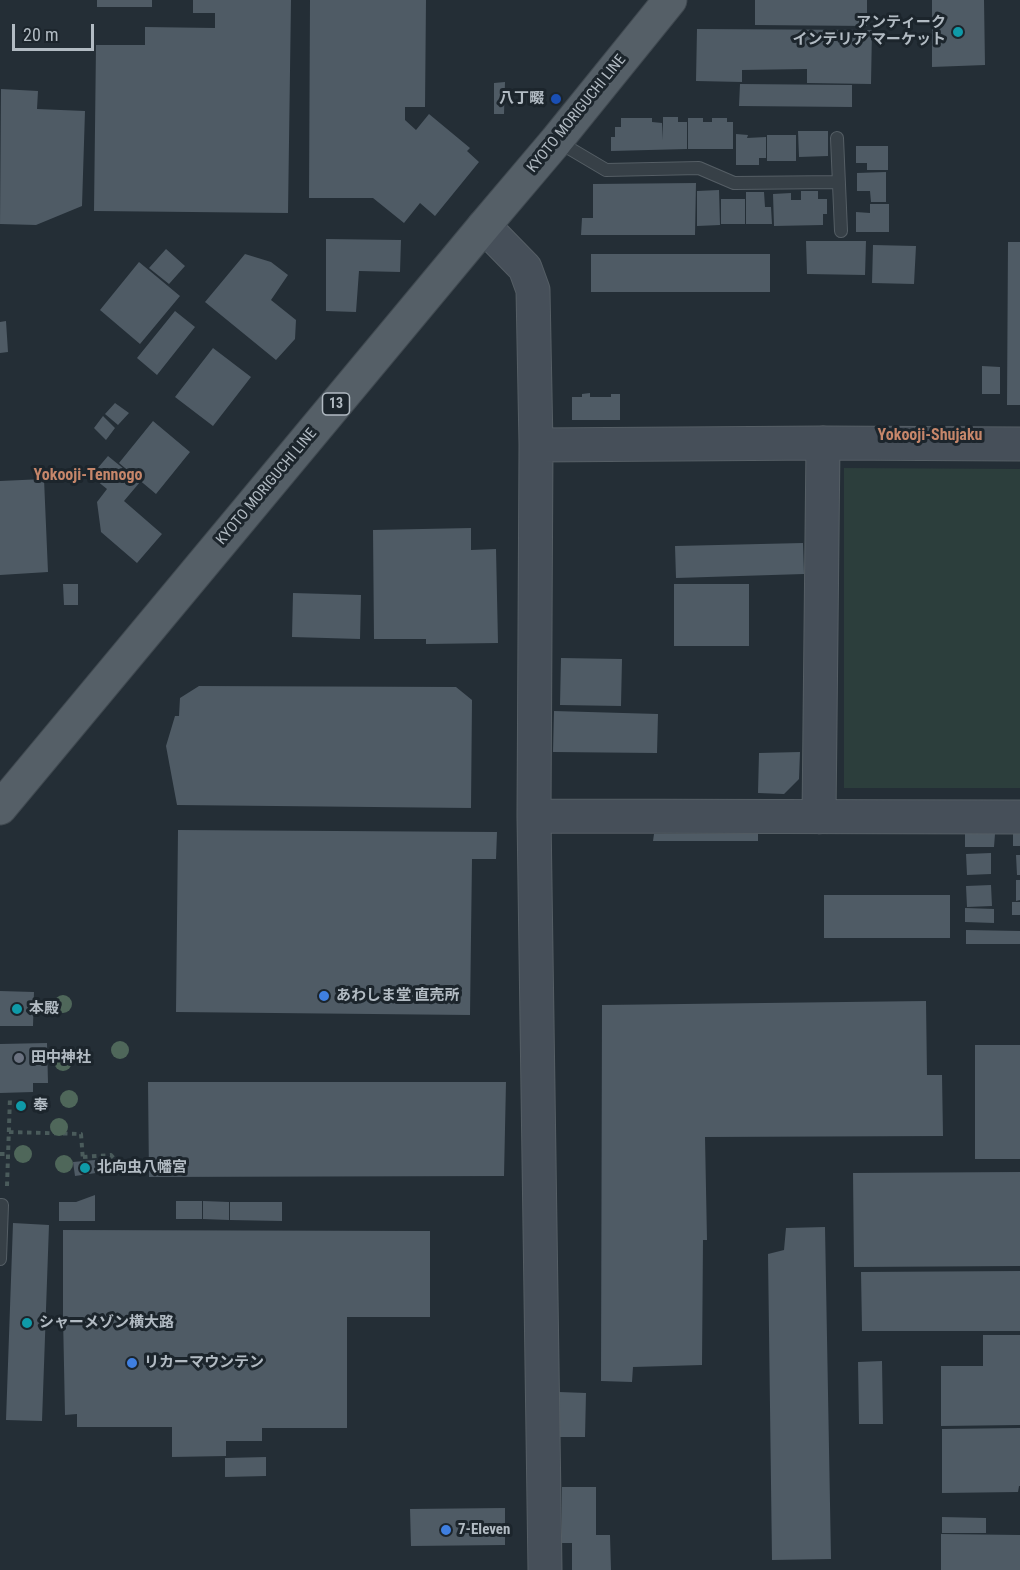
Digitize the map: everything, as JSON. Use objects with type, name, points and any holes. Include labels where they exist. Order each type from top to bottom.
[{"type":"main road","name":"KYOTO MORIGUCHI LINE","points":[[0,808],[556,141],[670,0]]},
{"type":"street","points":[[484,226],[525,268],[533,290],[536,445],[534,816],[545,1570]]},
{"type":"street","points":[[536,445],[823,442],[1020,444]]},
{"type":"street","points":[[819,817],[823,442]]},
{"type":"street","points":[[534,816],[1020,817]]},
{"type":"lane","points":[[837,138],[841,231]]},
{"type":"lane","points":[[556,141],[606,170],[699,168],[734,183],[839,182]]},
{"type":"lane","points":[[0,1259],[1,1205]]},
{"type":"path","points":[[1,1205],[7,1191],[10,1097]]},
{"type":"path","points":[[9,1132],[81,1134],[83,1159],[111,1155],[119,1164]]},
{"type":"path","points":[[0,1154],[8,1154]]},
{"type":"shaded area","points":[[844,468],[1020,469],[1020,788],[844,788]]},
{"type":"building","points":[[97,0],[152,0],[152,7],[97,7]]},
{"type":"building","points":[[193,0],[291,0],[288,213],[94,211],[96,45],[145,45],[145,27],[215,28],[215,13],[193,13]]},
{"type":"building","points":[[310,0],[426,0],[425,107],[405,107],[405,120],[416,130],[429,114],[470,148],[467,151],[479,162],[435,216],[420,203],[404,223],[373,198],[309,198]]},
{"type":"building","points":[[755,0],[867,0],[867,26],[755,25]]},
{"type":"building","name":"アンティーク インテリア マーケット","points":[[932,0],[984,0],[985,65],[932,67]]},
{"type":"building","points":[[697,29],[872,30],[871,84],[807,83],[807,69],[742,70],[742,82],[696,81]]},
{"type":"building","points":[[505,82],[504,114],[494,114],[494,83]]},
{"type":"building","points":[[740,84],[852,85],[852,107],[739,106]]},
{"type":"building","points":[[1,89],[38,91],[37,109],[85,111],[82,206],[36,225],[0,224]]},
{"type":"building","points":[[663,117],[678,117],[678,122],[687,122],[687,149],[611,151],[611,137],[615,137],[615,127],[621,127],[621,118],[652,118],[652,122],[662,123],[663,140]]},
{"type":"building","points":[[688,118],[703,118],[703,122],[712,122],[712,118],[727,118],[727,122],[733,122],[733,149],[688,149]]},
{"type":"building","points":[[798,131],[828,131],[828,156],[799,157]]},
{"type":"building","points":[[736,134],[748,135],[747,138],[766,137],[766,158],[759,158],[759,165],[736,165]]},
{"type":"building","points":[[767,135],[796,135],[796,161],[767,161]]},
{"type":"building","points":[[856,146],[888,146],[888,170],[867,170],[867,163],[856,163]]},
{"type":"building","points":[[886,172],[886,202],[871,202],[870,191],[857,191],[857,173]]},
{"type":"building","points":[[696,183],[695,235],[581,235],[582,218],[593,218],[593,184]]},
{"type":"building","points":[[719,190],[720,225],[697,226],[697,191]]},
{"type":"building","points":[[801,191],[818,191],[818,199],[827,199],[827,214],[823,214],[823,225],[774,226],[773,194],[791,193],[791,200],[801,200]]},
{"type":"building","points":[[746,192],[764,192],[765,207],[771,207],[772,224],[746,224]]},
{"type":"building","points":[[721,199],[745,199],[745,224],[721,224]]},
{"type":"building","points":[[870,204],[889,204],[889,232],[856,232],[856,212],[870,213]]},
{"type":"building","points":[[326,239],[401,240],[400,272],[359,271],[356,312],[326,311]]},
{"type":"building","points":[[806,241],[866,241],[865,275],[807,274]]},
{"type":"building","points":[[1008,242],[1020,242],[1020,405],[1007,405]]},
{"type":"building","points":[[873,245],[916,246],[914,284],[872,283]]},
{"type":"building","points":[[166,249],[185,266],[169,284],[149,268]]},
{"type":"building","points":[[245,254],[271,262],[288,275],[271,300],[296,320],[295,339],[276,360],[205,302]]},
{"type":"building","points":[[591,254],[770,254],[770,292],[591,292]]},
{"type":"building","points":[[139,262],[180,296],[140,344],[100,310]]},
{"type":"building","points":[[175,311],[195,327],[157,375],[137,358]]},
{"type":"building","points":[[6,321],[8,352],[0,353],[0,322]]},
{"type":"building","points":[[213,348],[251,377],[213,426],[175,397]]},
{"type":"building","points":[[982,366],[1000,367],[1000,394],[982,394]]},
{"type":"building","points":[[590,393],[590,397],[611,397],[611,394],[620,394],[620,420],[572,420],[572,397],[582,397],[582,394]]},
{"type":"building","points":[[115,403],[129,413],[118,425],[105,414]]},
{"type":"building","points":[[103,416],[115,428],[106,440],[94,428]]},
{"type":"building","points":[[153,421],[190,452],[156,494],[119,463]]},
{"type":"building","points":[[108,456],[140,482],[124,501],[162,534],[137,563],[101,532],[97,502],[107,489],[91,476]]},
{"type":"building","points":[[44,479],[48,572],[0,575],[0,481]]},
{"type":"building","points":[[471,528],[471,550],[496,549],[498,643],[426,644],[426,639],[374,639],[373,530]]},
{"type":"building","points":[[803,543],[804,574],[676,578],[675,546]]},
{"type":"building","points":[[63,584],[78,584],[78,605],[64,605]]},
{"type":"building","points":[[674,584],[749,584],[749,646],[674,646]]},
{"type":"building","points":[[293,593],[361,595],[360,639],[292,637]]},
{"type":"building","points":[[561,658],[622,659],[621,706],[560,705]]},
{"type":"building","points":[[199,686],[456,687],[472,700],[471,808],[177,805],[166,746],[175,716],[179,716],[180,698]]},
{"type":"building","points":[[554,711],[658,714],[657,753],[553,752]]},
{"type":"building","points":[[800,752],[799,779],[784,794],[758,793],[759,753]]},
{"type":"building","points":[[178,830],[497,832],[496,859],[472,859],[470,1015],[176,1012]]},
{"type":"building","points":[[1013,832],[1020,832],[1020,846],[1013,846]]},
{"type":"building","points":[[965,833],[995,834],[994,847],[965,847]]},
{"type":"building","points":[[654,834],[758,834],[758,841],[653,841]]},
{"type":"building","points":[[991,853],[991,874],[967,875],[966,854]]},
{"type":"building","points":[[1016,855],[1020,855],[1020,875],[1017,875]]},
{"type":"building","points":[[1016,880],[1020,880],[1020,900],[1016,901]]},
{"type":"building","points":[[991,885],[992,906],[967,907],[966,886]]},
{"type":"building","points":[[824,895],[950,895],[950,938],[824,938]]},
{"type":"building","points":[[1012,902],[1020,902],[1020,915],[1012,915]]},
{"type":"building","points":[[965,908],[994,909],[994,923],[965,922]]},
{"type":"building","points":[[966,930],[1020,931],[1020,944],[966,944]]},
{"type":"building","name":"本殿","points":[[0,991],[34,992],[33,1026],[0,1026]]},
{"type":"building","points":[[926,1001],[927,1075],[942,1075],[943,1136],[705,1137],[707,1240],[703,1240],[702,1365],[633,1367],[632,1382],[601,1381],[602,1005]]},
{"type":"building","points":[[47,1043],[48,1083],[33,1083],[33,1092],[0,1093],[0,1044]]},
{"type":"building","points":[[975,1045],[1020,1045],[1020,1159],[975,1159]]},
{"type":"building","points":[[148,1082],[506,1082],[504,1176],[149,1177]]},
{"type":"building","name":"北向虫八幡宮","points":[[95,1160],[96,1173],[75,1176],[73,1162]]},
{"type":"building","points":[[1020,1172],[1020,1266],[854,1267],[853,1173]]},
{"type":"building","points":[[95,1195],[95,1221],[59,1221],[59,1202],[76,1202]]},
{"type":"building","points":[[176,1201],[202,1201],[202,1219],[176,1219]]},
{"type":"building","points":[[203,1201],[229,1202],[229,1220],[203,1219]]},
{"type":"building","points":[[230,1202],[282,1202],[282,1221],[230,1220]]},
{"type":"building","name":"シャーメゾン横大路","points":[[13,1223],[49,1225],[42,1421],[6,1420]]},
{"type":"building","points":[[825,1227],[831,1559],[772,1560],[768,1254],[784,1250],[786,1228]]},
{"type":"building","points":[[63,1230],[430,1231],[430,1317],[347,1317],[347,1428],[262,1428],[262,1441],[226,1441],[226,1456],[172,1457],[172,1427],[77,1427],[77,1414],[65,1415]]},
{"type":"building","points":[[1020,1271],[1020,1331],[862,1331],[861,1272]]},
{"type":"building","points":[[983,1335],[1020,1335],[1020,1425],[941,1426],[941,1366],[983,1366]]},
{"type":"building","points":[[882,1361],[883,1424],[859,1424],[858,1362]]},
{"type":"building","points":[[559,1392],[586,1393],[585,1437],[559,1437]]},
{"type":"building","points":[[1020,1428],[1020,1486],[1018,1492],[942,1493],[942,1429]]},
{"type":"building","points":[[266,1457],[266,1476],[225,1477],[225,1458]]},
{"type":"building","points":[[562,1487],[596,1487],[596,1535],[610,1535],[611,1570],[572,1570],[572,1543],[562,1543]]},
{"type":"building","points":[[505,1508],[505,1545],[411,1546],[410,1509]]},
{"type":"building","points":[[942,1517],[986,1518],[986,1533],[942,1533]]},
{"type":"building","points":[[941,1534],[1020,1535],[1020,1570],[941,1570]]},
{"type":"place","name":"アンティーク インテリア マーケット","points":[[958,32]]},
{"type":"place","name":"八丁畷","points":[[556,99]]},
{"type":"place","name":"あわしま堂 直売所","points":[[324,996]]},
{"type":"place","name":"本殿","points":[[17,1009]]},
{"type":"place","name":"田中神社","points":[[19,1058]]},
{"type":"place","name":"奉","points":[[21,1106]]},
{"type":"place","name":"北向虫八幡宮","points":[[85,1168]]},
{"type":"place","name":"シャーメゾン横大路","points":[[27,1323]]},
{"type":"place","name":"リカーマウンテン","points":[[132,1363]]},
{"type":"place","name":"7-Eleven","points":[[446,1530]]},
{"type":"district","name":"Yokooji-Shujaku","points":[[930,436]]},
{"type":"district","name":"Yokooji-Tennogo","points":[[88,476]]}]
